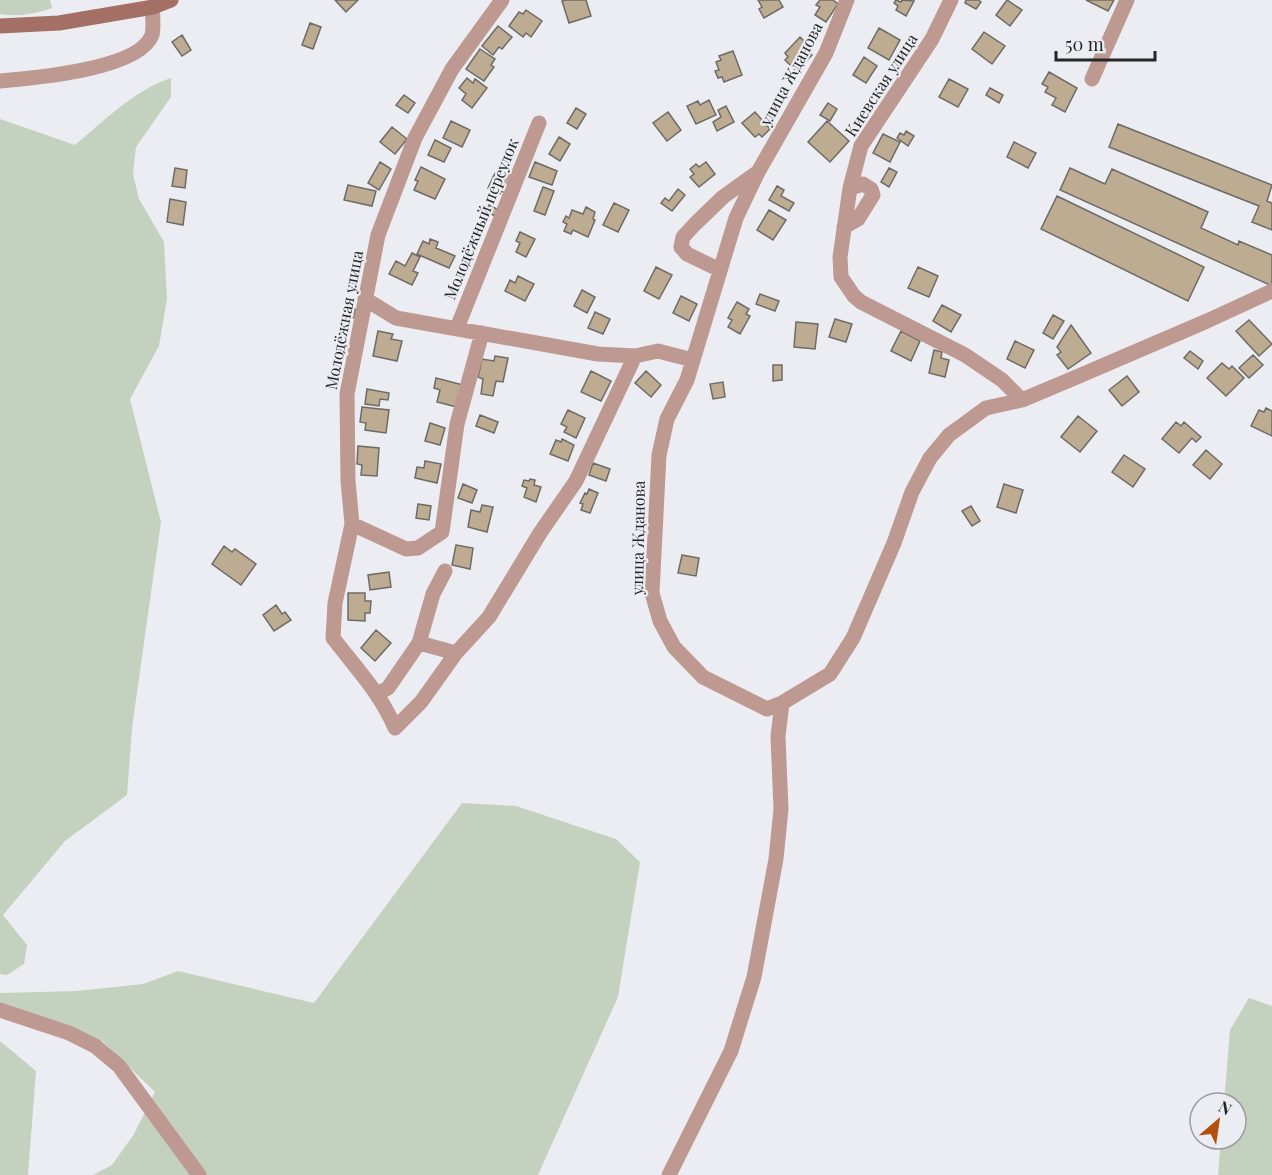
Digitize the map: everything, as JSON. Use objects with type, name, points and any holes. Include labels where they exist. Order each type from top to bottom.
[{"type":"street","points":[[0,26],[59,23],[153,8],[171,0]]},
{"type":"street","name":"Молодёжная улица","points":[[456,653],[422,702],[395,728],[386,707],[333,638],[335,603],[352,524],[348,481],[347,394],[378,235],[415,138],[452,69],[502,0]]},
{"type":"street","name":"улица Жданова","points":[[782,703],[767,709],[703,677],[674,647],[660,621],[652,593],[659,455],[667,419],[687,380],[736,218],[758,172],[826,53],[847,0]]},
{"type":"street","name":"Киевская улица","points":[[951,0],[932,39],[861,146],[850,188],[844,227],[840,257],[841,277],[861,302],[965,355],[1002,380],[1022,400]]},
{"type":"street","points":[[1092,79],[1127,0]]},
{"type":"street","points":[[0,81],[65,75],[123,59],[142,48],[152,36],[153,8]]},
{"type":"street","name":"Молодёжный переулок","points":[[457,328],[539,123]]},
{"type":"street","points":[[720,270],[687,254],[681,247],[683,237],[723,197],[758,172]]},
{"type":"street","points":[[844,227],[858,219],[873,195],[871,189],[863,184],[850,188]]},
{"type":"street","points":[[723,197],[733,207],[736,218]]},
{"type":"street","points":[[669,1175],[731,1051],[754,977],[776,858],[781,809],[778,736],[782,703],[830,674],[853,638],[894,543],[912,492],[930,458],[949,435],[986,408],[1022,400],[1272,291]]},
{"type":"street","points":[[365,299],[396,318],[598,354],[635,356],[658,351],[693,360]]},
{"type":"street","points":[[352,524],[406,549],[418,548],[442,532],[457,424],[482,333]]},
{"type":"street","points":[[419,643],[456,653],[489,617],[540,533],[576,481],[635,356]]},
{"type":"street","points":[[377,694],[388,688],[419,643],[433,594],[445,571]]},
{"type":"street","points":[[0,1010],[69,1033],[95,1046],[119,1065],[199,1175]]},
{"type":"green space","points":[[0,0],[50,0],[52,8],[26,14],[0,14]]},
{"type":"green space","points":[[171,78],[171,97],[136,147],[133,174],[139,199],[164,242],[167,299],[159,346],[130,399],[161,522],[132,728],[127,795],[65,841],[3,915],[27,945],[24,964],[7,975],[0,974],[0,119],[75,145],[132,98],[157,83]]},
{"type":"green space","points":[[462,803],[516,806],[616,839],[640,862],[618,997],[538,1175],[93,1175],[112,1165],[134,1134],[155,1092],[103,1042],[69,1027],[0,1006],[0,993],[76,991],[143,984],[178,971],[314,1003]]},
{"type":"green space","points":[[1249,998],[1272,1006],[1272,1175],[1218,1175],[1220,1151],[1248,1151],[1248,1091],[1225,1091],[1230,1030]]},
{"type":"green space","points":[[0,1041],[36,1071],[28,1175],[0,1175]]},
{"type":"building","points":[[335,0],[358,0],[346,12]]},
{"type":"building","points":[[586,0],[591,16],[569,23],[562,1]]},
{"type":"building","points":[[758,0],[779,0],[783,7],[764,18],[759,9],[762,7]]},
{"type":"building","points":[[820,0],[833,0],[838,4],[826,22],[815,15],[820,7],[816,5]]},
{"type":"building","points":[[896,0],[914,1],[906,16],[896,10],[898,6],[894,3]]},
{"type":"building","points":[[966,0],[981,2],[976,9],[965,3]]},
{"type":"building","points":[[1007,0],[1022,10],[1010,26],[996,15]]},
{"type":"building","points":[[1086,0],[1114,0],[1108,11]]},
{"type":"building","points":[[526,10],[542,21],[531,37],[526,33],[523,37],[509,26],[519,12],[523,14]]},
{"type":"building","points":[[310,23],[321,27],[313,49],[302,45]]},
{"type":"building","points":[[498,26],[512,37],[502,49],[499,47],[493,55],[482,46]]},
{"type":"building","points":[[879,28],[900,40],[889,60],[868,48]]},
{"type":"building","points":[[984,32],[1005,46],[992,64],[972,49]]},
{"type":"building","points":[[182,35],[191,50],[182,56],[172,42]]},
{"type":"building","points":[[800,37],[811,48],[808,52],[812,55],[796,71],[785,60],[788,57],[785,53]]},
{"type":"building","points":[[480,49],[495,59],[491,65],[494,67],[484,81],[466,69]]},
{"type":"building","points":[[733,51],[742,75],[724,82],[722,77],[718,78],[715,71],[719,70],[716,62],[721,60],[719,56]]},
{"type":"building","points":[[864,57],[877,66],[866,83],[853,75]]},
{"type":"building","points":[[1049,72],[1077,88],[1065,112],[1052,105],[1056,98],[1045,92],[1048,87],[1042,84]]},
{"type":"building","points":[[467,78],[473,83],[475,79],[487,88],[472,108],[462,100],[466,94],[459,88]]},
{"type":"building","points":[[949,79],[968,89],[958,107],[939,97]]},
{"type":"building","points":[[990,88],[1003,95],[999,103],[986,95]]},
{"type":"building","points":[[404,95],[415,103],[408,113],[396,105]]},
{"type":"building","points":[[709,100],[716,115],[696,124],[687,106],[698,101],[700,105]]},
{"type":"building","points":[[828,103],[837,109],[830,121],[820,115]]},
{"type":"building","points":[[726,106],[734,122],[717,131],[713,122],[721,117],[718,110]]},
{"type":"building","points":[[576,108],[586,114],[577,129],[567,123]]},
{"type":"building","points":[[668,112],[681,130],[667,141],[653,123]]},
{"type":"building","points":[[755,112],[770,129],[762,137],[759,134],[755,137],[742,123]]},
{"type":"building","points":[[451,121],[470,130],[462,147],[443,138]]},
{"type":"building","points":[[827,121],[849,141],[830,162],[808,142]]},
{"type":"building","points":[[1118,124],[1272,185],[1267,201],[1272,203],[1272,230],[1252,222],[1259,206],[1109,147]]},
{"type":"building","points":[[392,127],[407,139],[395,154],[380,142]]},
{"type":"building","points":[[906,131],[914,136],[908,146],[897,138],[900,133],[904,135]]},
{"type":"building","points":[[883,134],[900,142],[890,162],[873,153]]},
{"type":"building","points":[[559,137],[570,144],[560,161],[549,154]]},
{"type":"building","points":[[435,140],[451,148],[444,162],[428,155]]},
{"type":"building","points":[[1014,142],[1036,153],[1028,168],[1007,157]]},
{"type":"building","points":[[380,162],[391,169],[379,190],[368,183]]},
{"type":"building","points":[[535,162],[557,171],[552,185],[529,177]]},
{"type":"building","points":[[706,162],[715,174],[699,187],[690,177],[694,174],[690,169],[696,164],[699,167]]},
{"type":"building","points":[[421,167],[445,179],[435,199],[414,190],[418,181],[415,180]]},
{"type":"building","points":[[175,168],[187,170],[185,188],[172,186]]},
{"type":"building","points":[[889,168],[897,172],[889,187],[881,182]]},
{"type":"building","points":[[1070,168],[1105,184],[1112,169],[1208,212],[1201,228],[1238,245],[1239,241],[1272,255],[1272,286],[1060,190]]},
{"type":"building","points":[[505,172],[514,176],[506,193],[501,191],[500,194],[488,188],[495,173],[503,177]]},
{"type":"building","points":[[348,185],[376,191],[372,206],[344,200]]},
{"type":"building","points":[[777,186],[784,190],[781,196],[794,203],[789,211],[769,200]]},
{"type":"building","points":[[543,187],[554,191],[545,215],[534,211]]},
{"type":"building","points":[[678,189],[685,195],[672,211],[661,203],[665,198],[669,201]]},
{"type":"building","points":[[1057,196],[1204,267],[1188,301],[1041,229]]},
{"type":"building","points":[[170,199],[186,202],[183,225],[167,222]]},
{"type":"building","points":[[614,203],[629,210],[618,232],[603,225]]},
{"type":"building","points":[[489,205],[501,211],[498,218],[486,211]]},
{"type":"building","points":[[586,207],[595,212],[593,219],[595,220],[588,237],[573,230],[571,234],[564,231],[567,224],[563,222],[566,216],[569,218],[572,210],[583,214]]},
{"type":"building","points":[[769,210],[786,220],[773,240],[757,230]]},
{"type":"building","points":[[520,232],[535,239],[526,257],[516,252],[520,243],[516,241]]},
{"type":"building","points":[[430,239],[438,242],[436,248],[455,256],[449,268],[417,254],[423,241],[429,244]]},
{"type":"building","points":[[412,253],[420,257],[413,271],[418,273],[412,285],[389,274],[396,261],[405,266]]},
{"type":"building","points":[[656,267],[672,275],[659,299],[644,291]]},
{"type":"building","points":[[918,267],[938,276],[929,297],[908,288]]},
{"type":"building","points":[[518,276],[534,284],[525,301],[505,291],[510,280],[515,283]]},
{"type":"building","points":[[582,290],[595,297],[587,313],[574,306]]},
{"type":"building","points":[[760,294],[779,301],[775,311],[756,304]]},
{"type":"building","points":[[681,296],[697,304],[689,321],[673,313]]},
{"type":"building","points":[[737,302],[749,309],[746,314],[750,316],[740,334],[728,327],[732,320],[728,318]]},
{"type":"building","points":[[942,305],[961,315],[951,332],[933,321]]},
{"type":"building","points":[[345,308],[355,309],[355,318],[344,317]]},
{"type":"building","points":[[595,312],[610,319],[603,334],[588,328]]},
{"type":"building","points":[[1053,315],[1064,321],[1053,339],[1043,333]]},
{"type":"building","points":[[835,319],[852,324],[846,342],[829,337]]},
{"type":"building","points":[[1249,320],[1272,344],[1259,356],[1236,331]]},
{"type":"building","points":[[796,322],[818,324],[815,349],[794,347]]},
{"type":"building","points":[[1071,325],[1091,353],[1068,369],[1057,355],[1061,352],[1057,347]]},
{"type":"building","points":[[378,331],[393,334],[391,339],[402,341],[397,361],[373,356]]},
{"type":"building","points":[[901,331],[920,341],[911,361],[891,351]]},
{"type":"building","points":[[1015,341],[1034,350],[1025,368],[1007,359]]},
{"type":"building","points":[[934,350],[942,352],[941,358],[949,360],[945,377],[929,373]]},
{"type":"building","points":[[1190,351],[1203,361],[1198,369],[1184,358]]},
{"type":"building","points":[[1253,355],[1263,365],[1249,378],[1239,368]]},
{"type":"building","points":[[495,356],[508,358],[503,382],[496,381],[493,396],[481,394],[483,379],[478,377],[482,359],[494,361]]},
{"type":"building","points":[[1222,363],[1229,369],[1232,366],[1244,378],[1226,396],[1207,378]]},
{"type":"building","points":[[773,365],[782,365],[782,380],[773,381]]},
{"type":"building","points":[[591,371],[611,381],[601,401],[581,392]]},
{"type":"building","points":[[646,371],[661,385],[651,397],[635,383]]},
{"type":"building","points":[[1127,376],[1139,392],[1122,406],[1109,390]]},
{"type":"building","points":[[436,378],[463,385],[457,407],[437,402],[440,390],[434,388]]},
{"type":"building","points":[[723,382],[725,397],[713,399],[710,384]]},
{"type":"building","points":[[367,389],[389,393],[388,400],[380,399],[379,406],[365,404]]},
{"type":"building","points":[[362,407],[389,410],[386,433],[365,430],[366,423],[360,422]]},
{"type":"building","points":[[1266,408],[1272,411],[1272,436],[1251,426],[1259,410],[1264,412]]},
{"type":"building","points":[[568,410],[585,418],[576,438],[564,432],[567,427],[561,424]]},
{"type":"building","points":[[480,415],[498,422],[494,433],[476,426]]},
{"type":"building","points":[[1078,416],[1097,431],[1080,452],[1061,437]]},
{"type":"building","points":[[1176,422],[1181,426],[1184,422],[1201,437],[1196,442],[1192,438],[1179,453],[1162,439]]},
{"type":"building","points":[[430,423],[445,428],[440,445],[425,441]]},
{"type":"building","points":[[562,439],[574,445],[568,461],[550,454],[556,440],[561,442]]},
{"type":"building","points":[[358,446],[379,448],[377,476],[361,475],[362,465],[357,464]]},
{"type":"building","points":[[1206,450],[1222,464],[1210,479],[1193,465]]},
{"type":"building","points":[[1124,455],[1145,469],[1133,487],[1112,472]]},
{"type":"building","points":[[425,461],[441,464],[437,483],[415,478],[417,467],[424,468]]},
{"type":"building","points":[[593,463],[610,469],[606,481],[589,475]]},
{"type":"building","points":[[530,479],[535,480],[534,485],[541,487],[536,502],[524,497],[527,488],[522,486],[524,480],[529,481]]},
{"type":"building","points":[[463,484],[477,490],[472,503],[458,498]]},
{"type":"building","points":[[1004,484],[1023,490],[1016,513],[997,507]]},
{"type":"building","points":[[589,489],[598,493],[590,513],[581,510],[583,504],[580,503]]},
{"type":"building","points":[[418,504],[431,506],[429,520],[416,518]]},
{"type":"building","points":[[482,505],[493,507],[487,532],[468,527],[471,510],[480,512]]},
{"type":"building","points":[[971,506],[980,521],[972,526],[962,511]]},
{"type":"building","points":[[456,545],[473,548],[470,569],[452,565]]},
{"type":"building","points":[[224,546],[232,552],[235,549],[256,564],[241,585],[212,564]]},
{"type":"building","points":[[682,555],[699,558],[696,576],[678,573]]},
{"type":"building","points":[[389,572],[391,587],[370,590],[368,575]]},
{"type":"building","points":[[348,593],[365,593],[365,601],[371,601],[370,613],[365,613],[365,621],[348,620]]},
{"type":"building","points":[[276,605],[282,614],[285,612],[291,620],[274,631],[263,615]]},
{"type":"building","points":[[376,630],[391,643],[375,661],[361,648]]}]
